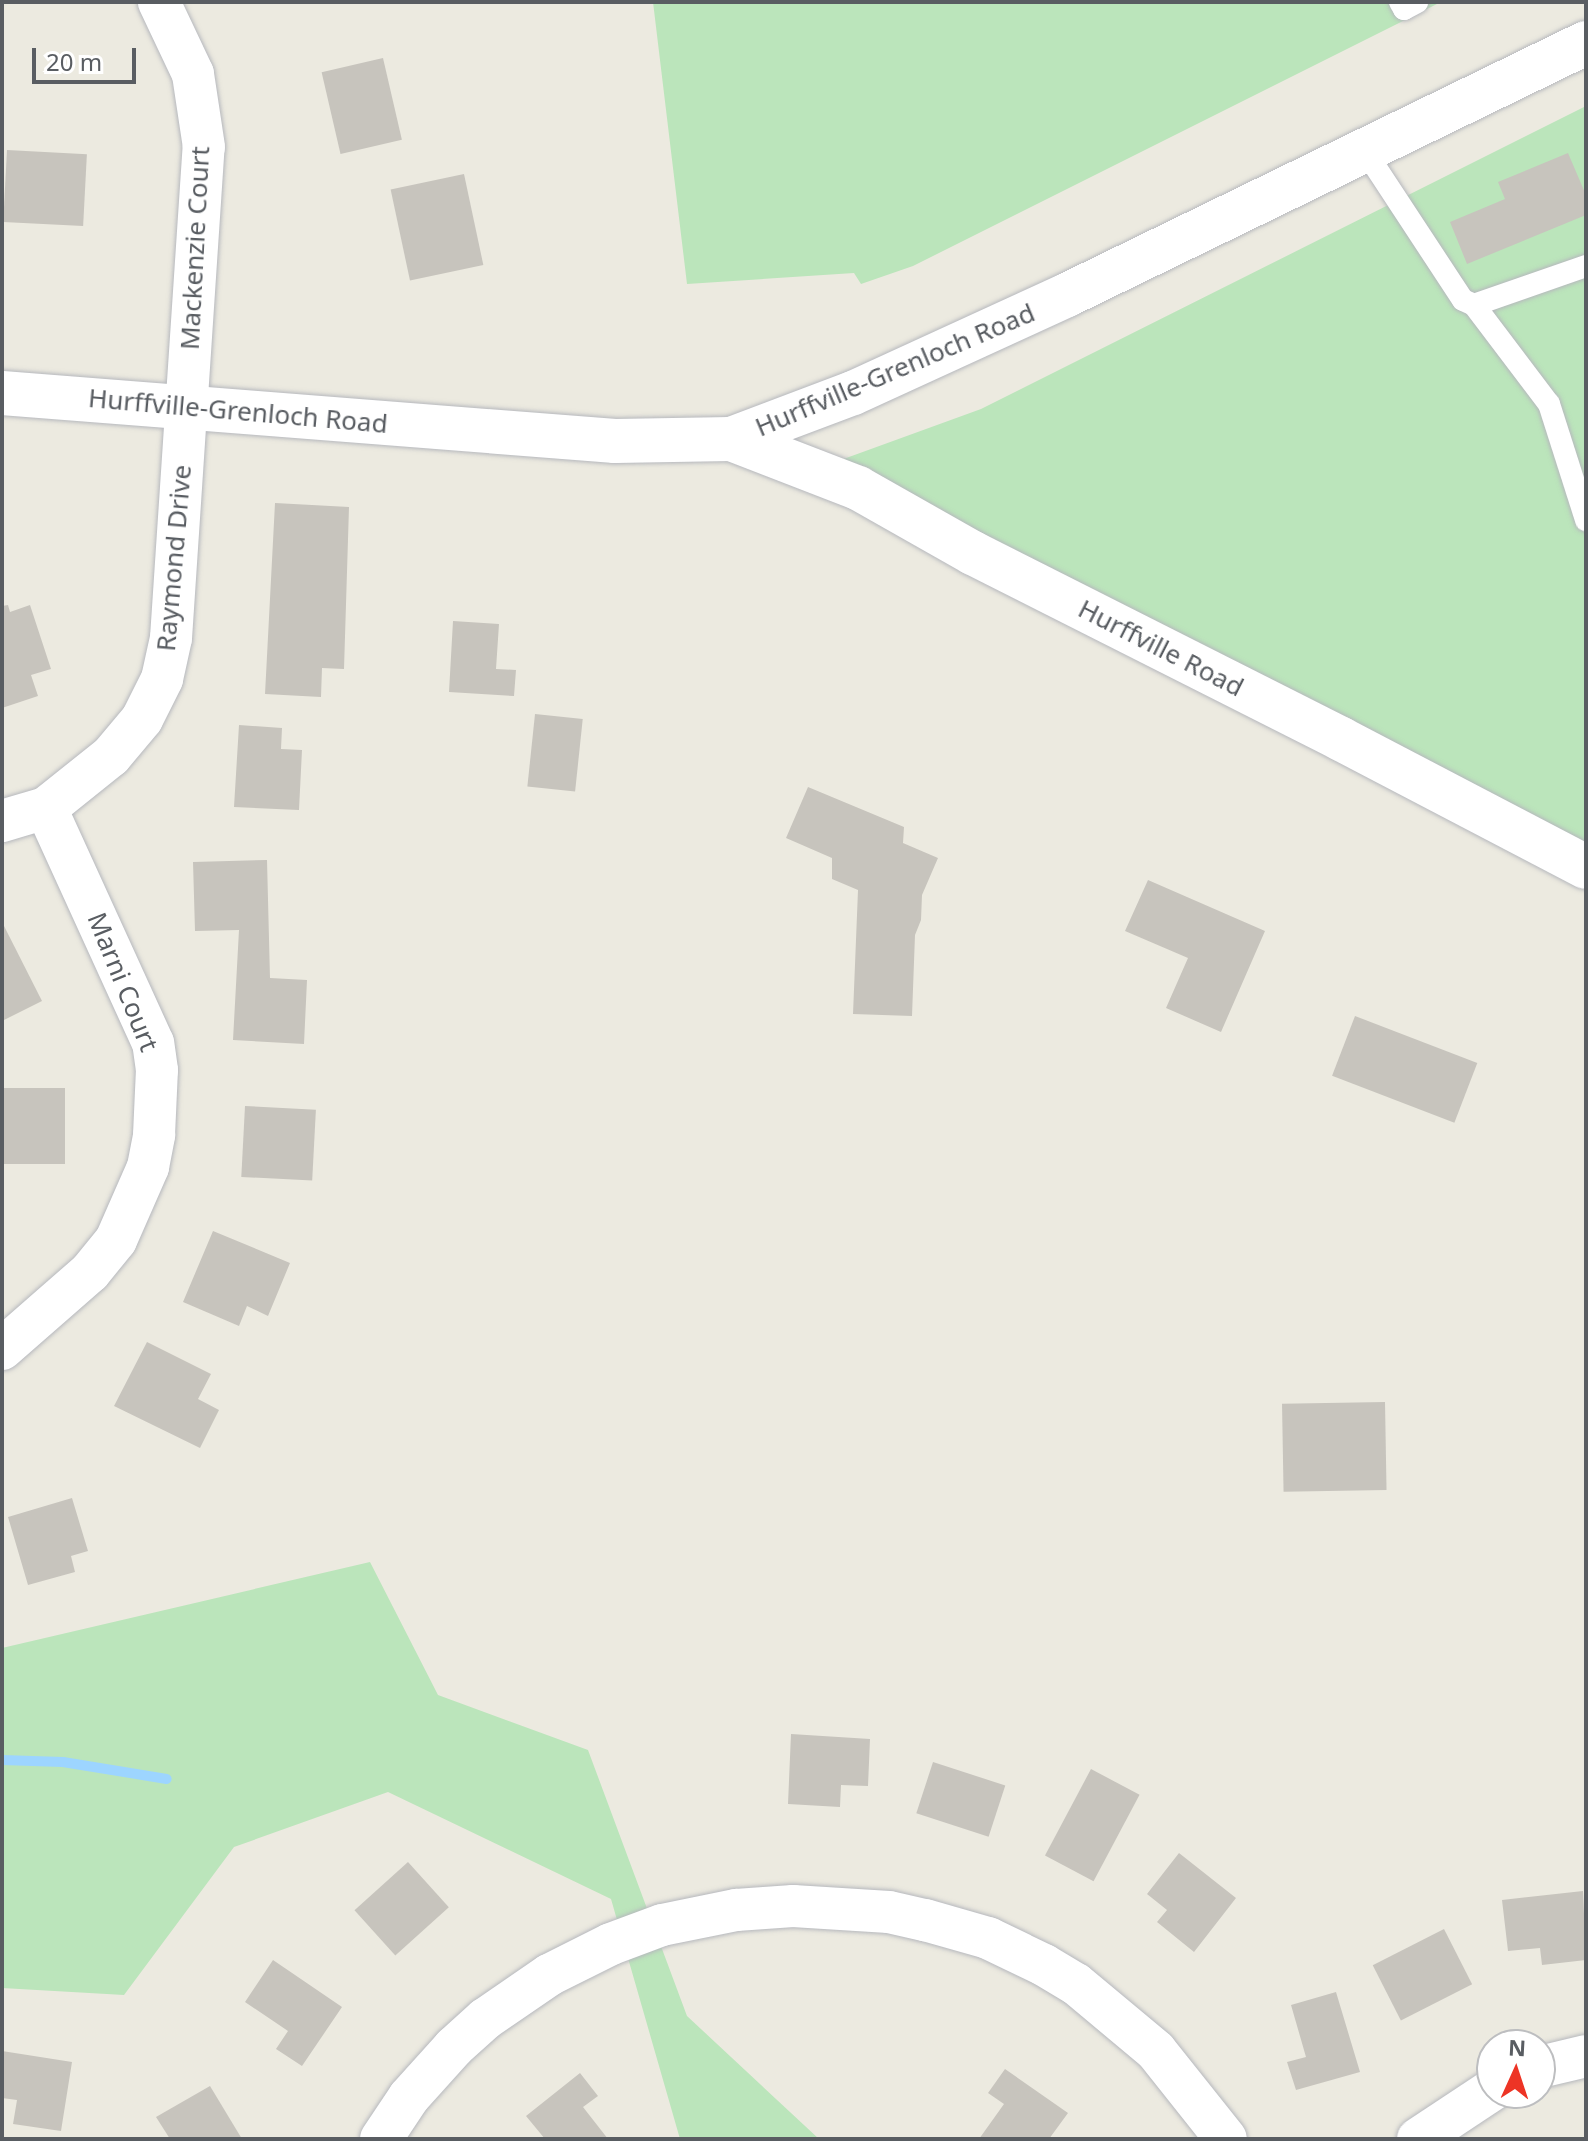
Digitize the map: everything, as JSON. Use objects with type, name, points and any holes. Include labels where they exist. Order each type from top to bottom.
[{"type":"main road","name":"Hurffville-Grenloch Road","points":[[2,393],[615,441],[731,439],[853,393],[1586,43]]},
{"type":"main road","name":"Hurffville Road","points":[[731,439],[858,488],[973,553],[1586,867]]},
{"type":"street","name":"Mackenzie Court","points":[[159,2],[193,74],[204,147],[186,407]]},
{"type":"street","name":"Raymond Drive","points":[[2,821],[46,808],[111,756],[142,719],[162,679],[175,592],[186,407]]},
{"type":"street","name":"Marni Court","points":[[2,1349],[90,1272],[116,1240],[148,1167],[154,1135],[157,1070],[153,1043],[46,808]]},
{"type":"street","points":[[381,2139],[409,2097],[454,2047],[485,2019],[549,1975],[611,1944],[662,1925],[736,1910],[793,1906],[889,1912],[925,1920],[988,1938],[1044,1965],[1076,1984],[1156,2051],[1226,2139]]},
{"type":"street","points":[[1556,2063],[1586,2056]]},
{"type":"street","points":[[1418,2139],[1476,2101]]},
{"type":"lane","points":[[1400,2],[1404,9],[1417,2]]},
{"type":"lane","points":[[1365,151],[1463,300],[1474,305],[1549,404],[1586,520]]},
{"type":"lane","points":[[1474,305],[1586,266]]},
{"type":"green space","points":[[653,2],[1441,2],[913,266],[861,284],[854,273],[687,284]]},
{"type":"green space","points":[[1586,106],[1586,874],[816,469],[981,409]]},
{"type":"green space","points":[[370,1562],[438,1695],[588,1750],[687,2016],[819,2139],[680,2139],[611,1899],[388,1792],[234,1847],[124,1995],[2,1988],[2,1648]]},
{"type":"building","points":[[383,58],[402,140],[341,154],[322,72]]},
{"type":"building","points":[[7,150],[87,154],[83,226],[3,222]]},
{"type":"building","points":[[1568,153],[1586,195],[1586,215],[1467,264],[1450,222],[1505,199],[1498,182]]},
{"type":"building","points":[[464,174],[483,265],[410,281],[391,190]]},
{"type":"building","points":[[275,503],[349,507],[344,669],[322,668],[321,697],[265,694]]},
{"type":"building","points":[[8,605],[10,612],[30,605],[51,669],[31,675],[38,696],[2,708],[2,606]]},
{"type":"building","points":[[453,621],[499,624],[496,669],[516,670],[514,696],[449,692]]},
{"type":"building","points":[[535,714],[583,719],[575,792],[527,787]]},
{"type":"building","points":[[239,725],[282,728],[281,749],[302,750],[299,810],[234,807]]},
{"type":"building","points":[[808,787],[904,827],[903,843],[938,858],[922,895],[921,920],[915,935],[912,1016],[853,1014],[858,890],[832,879],[832,858],[786,838]]},
{"type":"building","points":[[267,860],[270,978],[307,980],[304,1044],[233,1040],[239,930],[195,931],[193,862]]},
{"type":"building","points":[[1148,880],[1265,931],[1221,1032],[1166,1008],[1188,958],[1125,931]]},
{"type":"building","points":[[2,922],[42,1001],[2,1021]]},
{"type":"building","points":[[1355,1016],[1477,1063],[1454,1123],[1332,1076]]},
{"type":"building","points":[[2,1088],[65,1088],[65,1164],[2,1164]]},
{"type":"building","points":[[245,1106],[316,1110],[312,1181],[241,1177]]},
{"type":"building","points":[[213,1231],[290,1263],[268,1316],[247,1306],[239,1326],[183,1302]]},
{"type":"building","points":[[147,1342],[211,1374],[198,1399],[219,1410],[200,1448],[114,1406]]},
{"type":"building","points":[[1385,1402],[1387,1490],[1284,1492],[1282,1404]]},
{"type":"building","points":[[72,1498],[88,1551],[71,1556],[75,1572],[28,1585],[8,1517]]},
{"type":"building","points":[[791,1734],[870,1739],[868,1786],[841,1785],[840,1807],[788,1804]]},
{"type":"building","points":[[933,1762],[1005,1785],[989,1837],[916,1813]]},
{"type":"building","points":[[1091,1769],[1140,1795],[1094,1881],[1045,1856]]},
{"type":"building","points":[[1179,1853],[1236,1898],[1194,1952],[1157,1922],[1167,1910],[1147,1894]]},
{"type":"building","points":[[408,1862],[449,1907],[395,1956],[354,1910]]},
{"type":"building","points":[[1583,1891],[1586,1960],[1542,1965],[1540,1948],[1508,1951],[1502,1900]]},
{"type":"building","points":[[1444,1929],[1472,1984],[1401,2021],[1373,1965]]},
{"type":"building","points":[[273,1960],[342,2007],[302,2066],[276,2049],[288,2031],[245,2002]]},
{"type":"building","points":[[1336,1992],[1360,2072],[1296,2090],[1287,2062],[1306,2057],[1291,2005]]},
{"type":"building","points":[[2,2051],[72,2062],[61,2131],[13,2124],[17,2100],[2,2098]]},
{"type":"building","points":[[1005,2069],[1068,2113],[1049,2139],[979,2139],[1004,2104],[988,2093]]},
{"type":"building","points":[[580,2073],[598,2096],[583,2107],[608,2139],[545,2139],[526,2116]]},
{"type":"building","points":[[210,2086],[242,2139],[170,2139],[156,2117]]},
{"type":"waterway","points":[[2,1760],[63,1762],[167,1779]]}]
